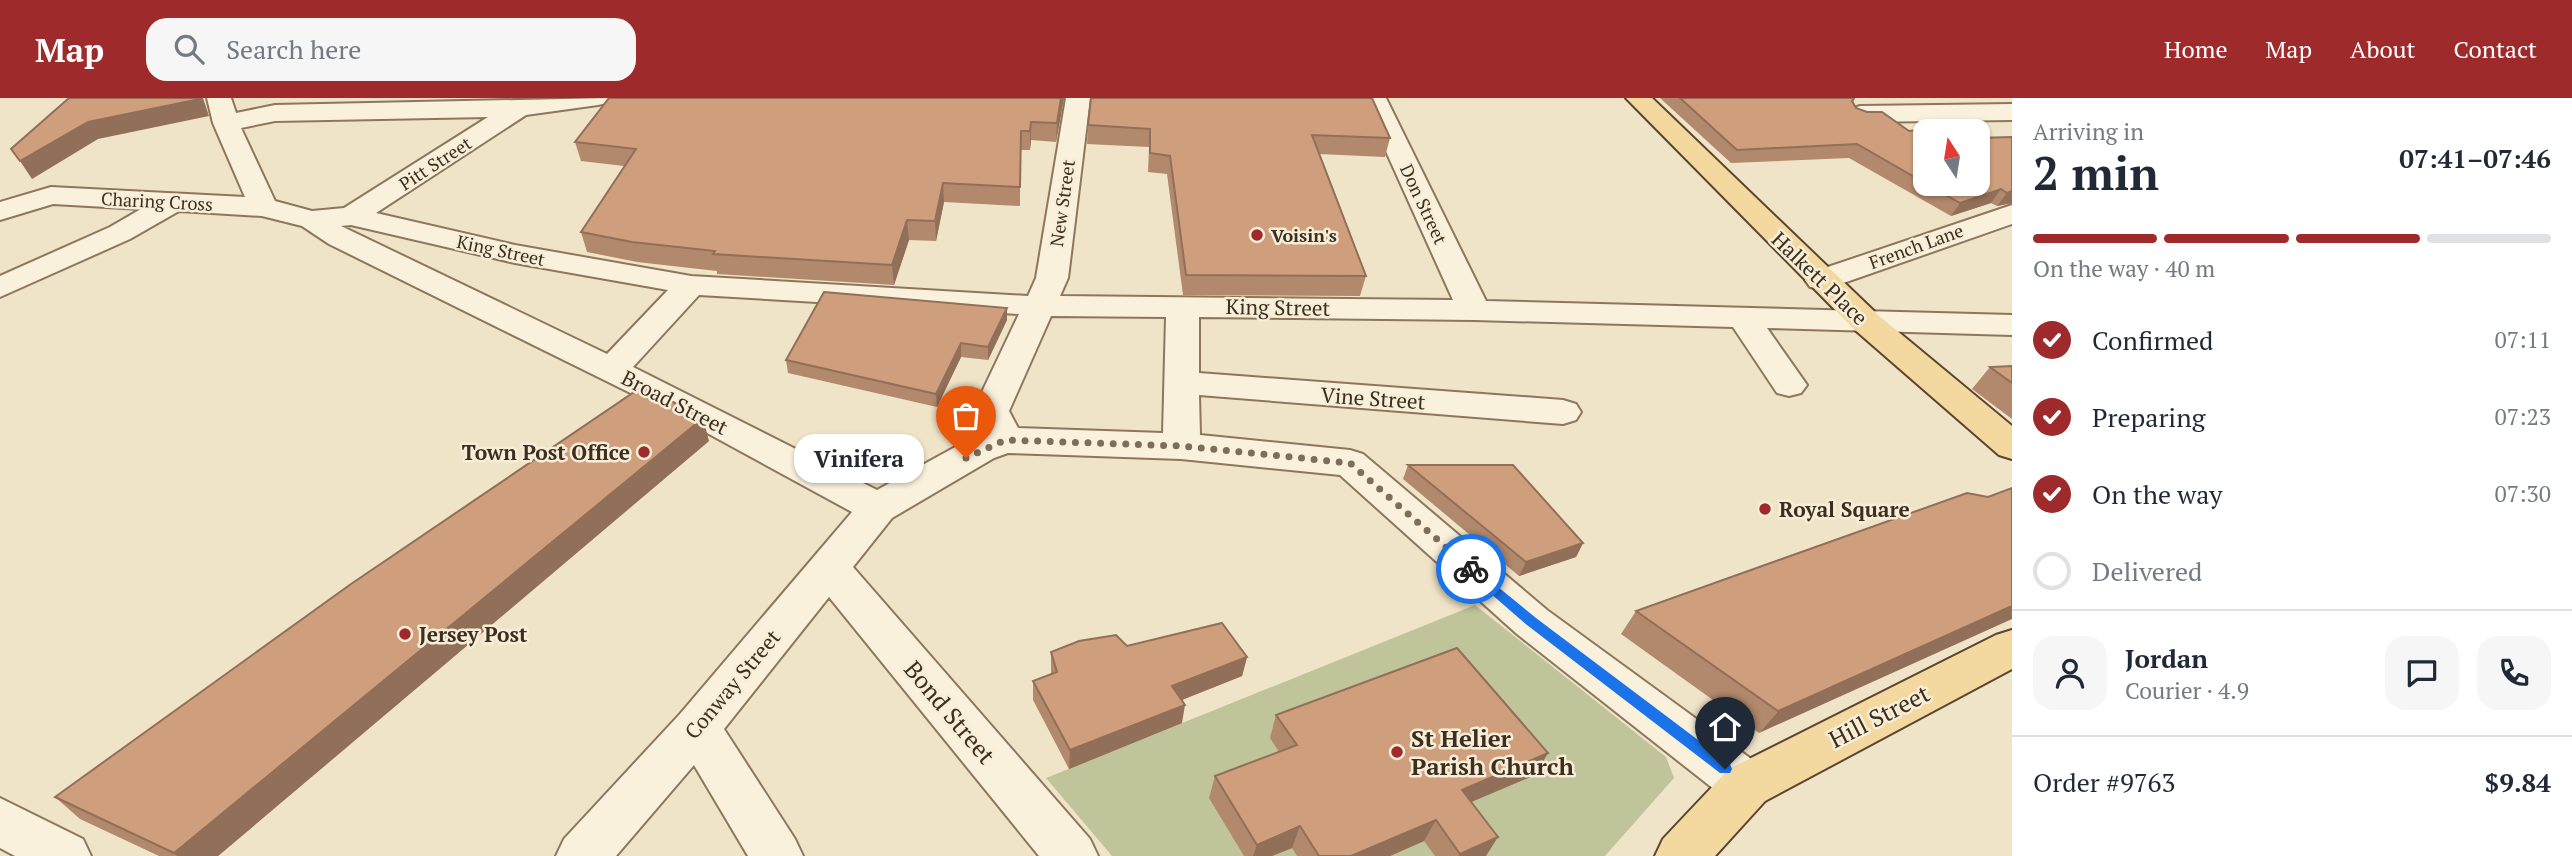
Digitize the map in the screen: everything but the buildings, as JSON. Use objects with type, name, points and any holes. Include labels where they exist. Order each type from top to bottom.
[{"type":"main road","name":"Halkett Place","points":[[1638,98],[1866,322],[2012,446]]},
{"type":"main road","name":"Hill Street","points":[[1681,856],[1747,785],[2012,648]]},
{"type":"street","points":[[263,206],[223,110],[275,113],[413,104],[518,110],[598,98]]},
{"type":"street","name":"Don Street","points":[[1374,98],[1475,310]]},
{"type":"street","points":[[1997,98],[2012,110]]},
{"type":"street","name":"Pitt Street","points":[[345,227],[518,110]]},
{"type":"street","points":[[1860,114],[2012,110]]},
{"type":"street","name":"New Street","points":[[1005,440],[991,411],[1052,278],[1076,111]]},
{"type":"street","name":"Charing Cross","points":[[0,211],[51,195],[263,206],[312,220]]},
{"type":"street","points":[[0,288],[120,233],[173,203]]},
{"type":"street","name":"French Lane","points":[[1821,280],[2012,214]]},
{"type":"street","name":"King Street","points":[[312,220],[691,285],[1041,306],[1475,310],[2012,325]]},
{"type":"street","name":"Broad Street","points":[[345,227],[878,508]]},
{"type":"street","points":[[612,369],[691,285]]},
{"type":"street","points":[[1181,446],[1184,306]]},
{"type":"street","points":[[1744,318],[1789,385]]},
{"type":"street","name":"Vine Street","points":[[1182,368],[1563,412]]},
{"type":"street","points":[[878,508],[981,449],[1005,440],[1181,446],[1350,463],[1532,622],[1747,785]]},
{"type":"street","name":"Conway Street","points":[[582,856],[696,728],[878,508]]},
{"type":"street","name":"Bond Street","points":[[829,568],[1072,856]]},
{"type":"street","points":[[696,728],[776,856]]},
{"type":"street","points":[[0,821],[65,856]]},
{"type":"green space","points":[[1475,605],[1666,757],[1674,778],[1605,856],[1112,856],[1046,778]]},
{"type":"way so far","points":[[966,458],[1005,440],[1181,446],[1350,463],[1471,569]]},
{"type":"place","name":"Voisin's","points":[[1257,235]]},
{"type":"place","name":"Town Post Office","points":[[644,452]]},
{"type":"place","name":"Vinifera","points":[[966,458]]},
{"type":"place","name":"Royal Square","points":[[1765,509]]},
{"type":"place","name":"Jersey Post","points":[[405,634]]},
{"type":"place","name":"St Helier Parish Church","points":[[1397,752]]},
{"type":"route","points":[[1471,569],[1532,622],[1725,769]]}]
